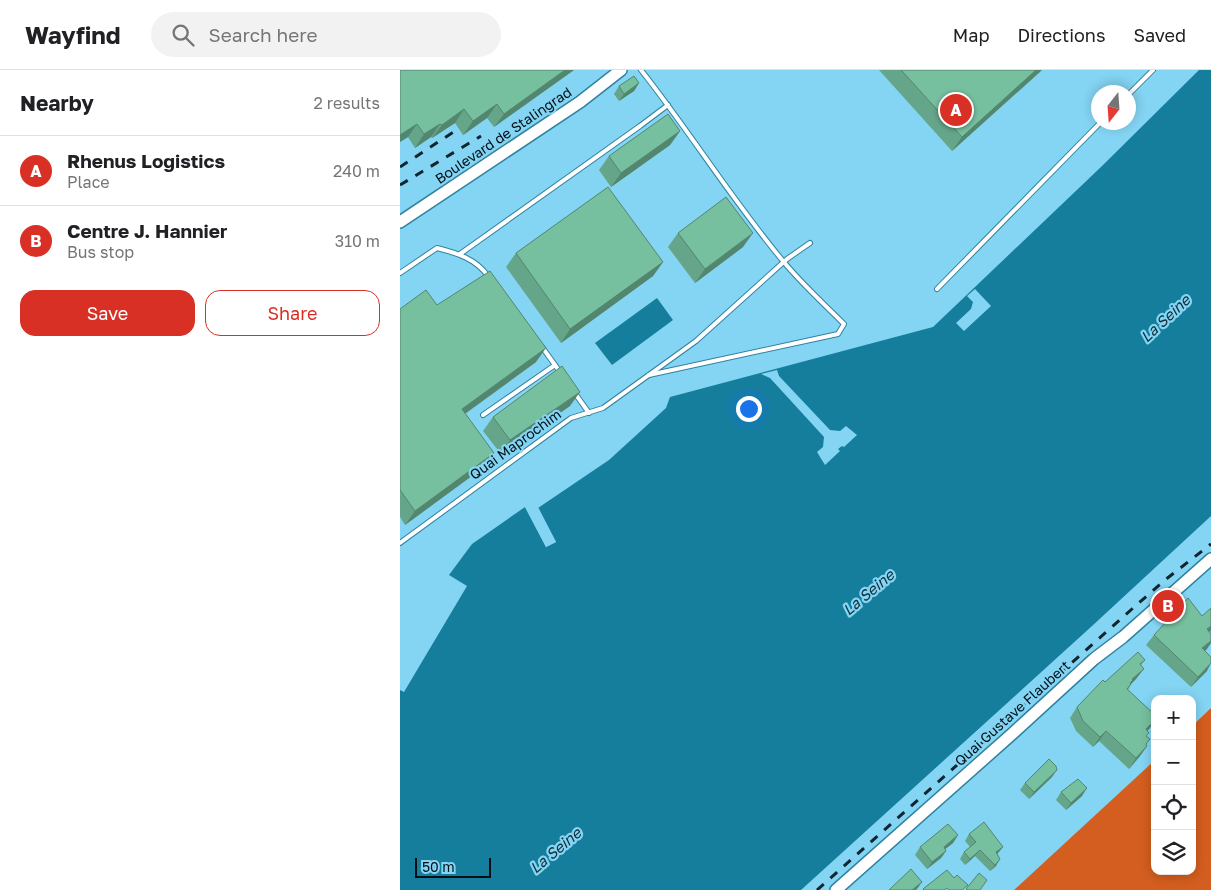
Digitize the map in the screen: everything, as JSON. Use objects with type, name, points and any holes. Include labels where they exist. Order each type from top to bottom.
[{"type":"main road","name":"Boulevard de Stalingrad","points":[[400,222],[580,102],[621,70]]},
{"type":"main road","name":"Quai Gustave Flaubert","points":[[836,890],[1094,659],[1123,637],[1211,559]]},
{"type":"lane","name":"Quai Maprochim","points":[[641,70],[668,104],[739,206],[784,262],[844,324],[838,334],[649,375]]},
{"type":"lane","points":[[1136,87],[1153,70]]},
{"type":"lane","points":[[460,254],[668,104]]},
{"type":"lane","points":[[937,289],[1093,130]]},
{"type":"lane","name":"Quai Maprochim","points":[[400,543],[571,418],[603,408],[649,375],[696,340],[784,262],[810,243]]},
{"type":"lane","points":[[400,273],[437,248],[460,254],[483,268],[494,283]]},
{"type":"lane","points":[[538,341],[560,372]]},
{"type":"lane","points":[[483,415],[555,364]]},
{"type":"lane","points":[[572,388],[589,413]]},
{"type":"shaded area","points":[[1211,708],[1211,890],[1014,890],[1151,764],[1151,875],[1196,875],[1196,722]]},
{"type":"water","name":"La Seine","points":[[1199,70],[1211,70],[1211,516],[801,890],[400,890],[400,690],[404,692],[467,586],[449,575],[472,544],[525,507],[546,547],[556,542],[538,508],[609,460],[666,408],[670,397],[933,327],[1102,166]]},
{"type":"water","points":[[657,298],[673,320],[612,365],[595,343]]},
{"type":"pier","points":[[975,289],[991,306],[964,331],[956,323],[971,309],[973,302],[967,296]]},
{"type":"pier","points":[[777,370],[779,376],[830,430],[840,431],[846,426],[857,435],[844,447],[842,446],[838,449],[840,451],[825,465],[817,452],[823,447],[824,437],[770,378],[761,374]]},
{"type":"pier","points":[[537,505],[556,542],[546,547],[525,507],[527,506],[548,544],[553,541],[536,509]]},
{"type":"building","points":[[400,70],[565,70],[504,114],[497,104],[473,121],[464,109],[442,125],[440,124],[424,134],[417,124],[400,135]]},
{"type":"building","points":[[901,70],[1036,70],[962,137]]},
{"type":"building","points":[[634,76],[639,83],[624,94],[619,86]]},
{"type":"building","points":[[668,114],[680,131],[621,173],[609,156]]},
{"type":"building","points":[[608,187],[663,262],[570,329],[516,253]]},
{"type":"building","points":[[726,197],[753,233],[705,269],[678,233]]},
{"type":"building","points":[[490,271],[546,348],[462,409],[494,453],[415,511],[400,490],[400,309],[426,290],[437,305]]},
{"type":"building","points":[[562,366],[580,392],[510,440],[493,417]]},
{"type":"building","points":[[1188,598],[1202,616],[1211,608],[1211,626],[1207,629],[1211,634],[1211,641],[1202,648],[1211,657],[1211,663],[1198,677],[1154,635]]},
{"type":"building","points":[[1138,652],[1145,660],[1140,664],[1144,669],[1132,679],[1127,689],[1151,711],[1151,724],[1146,729],[1149,733],[1146,736],[1150,739],[1146,744],[1147,746],[1136,758],[1106,731],[1100,737],[1083,721],[1077,707],[1103,680],[1105,682]]},
{"type":"building","points":[[1049,759],[1056,766],[1057,770],[1034,792],[1025,783]]},
{"type":"building","points":[[1078,779],[1087,788],[1071,803],[1061,792]]},
{"type":"building","points":[[984,822],[1003,847],[996,852],[1000,859],[995,865],[980,850],[970,859],[964,852],[976,842],[969,834]]},
{"type":"building","points":[[948,824],[958,835],[944,847],[946,851],[932,862],[920,847]]},
{"type":"building","points":[[911,869],[922,882],[912,890],[889,890]]},
{"type":"building","points":[[947,870],[954,878],[957,875],[968,885],[962,890],[949,890],[947,888],[944,890],[923,889]]},
{"type":"building","points":[[979,873],[987,880],[980,890],[966,889]]},
{"type":"railway","points":[[400,167],[458,129]]},
{"type":"railway","points":[[400,185],[481,136]]},
{"type":"railway","points":[[817,890],[1165,580],[1211,544]]},
{"type":"place","name":"Rhenus Logistics","points":[[956,110]]},
{"type":"place","name":"Centre J. Hannier","points":[[1168,606]]}]
